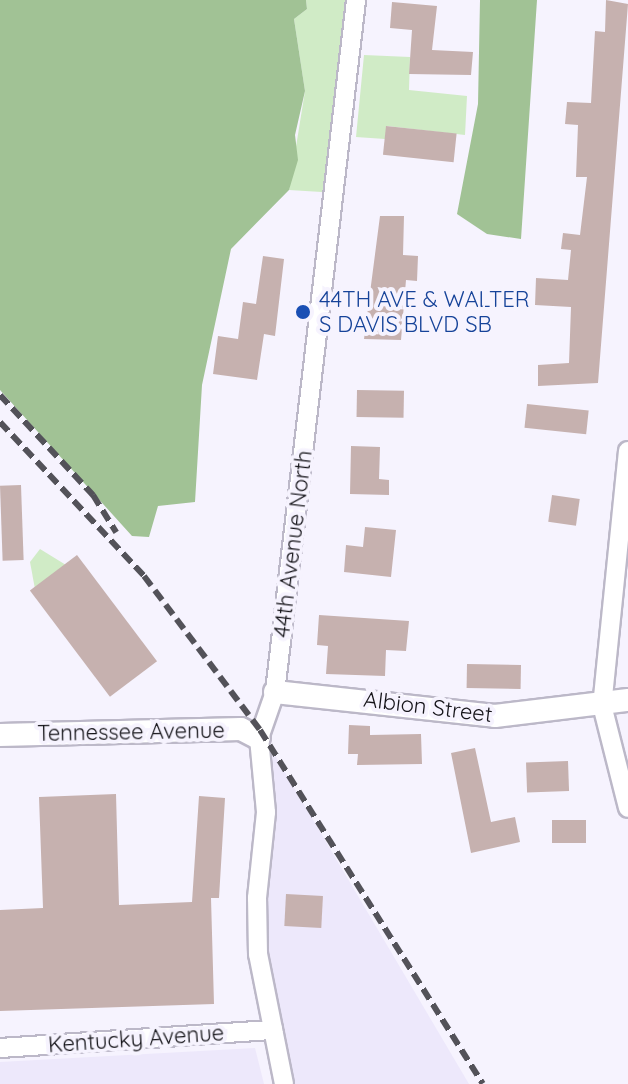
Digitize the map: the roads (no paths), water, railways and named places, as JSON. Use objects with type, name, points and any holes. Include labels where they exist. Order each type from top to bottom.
[{"type":"street","name":"44th Avenue North","points":[[284,1084],[258,954],[257,898],[266,812],[259,738],[275,692],[356,0]]},
{"type":"street","points":[[628,451],[602,705],[628,808]]},
{"type":"street","name":"Albion Street","points":[[275,692],[495,716],[628,700]]},
{"type":"street","name":"Tennessee Avenue","points":[[0,735],[241,729],[259,738]]},
{"type":"street","name":"Kentucky Avenue","points":[[0,1048],[273,1030]]},
{"type":"railway","points":[[0,395],[93,495],[116,532]]},
{"type":"railway","points":[[0,422],[144,576],[260,730],[483,1084]]},
{"type":"place","name":"44TH AVE & WALTER S DAVIS BLVD SB","points":[[303,312]]}]
